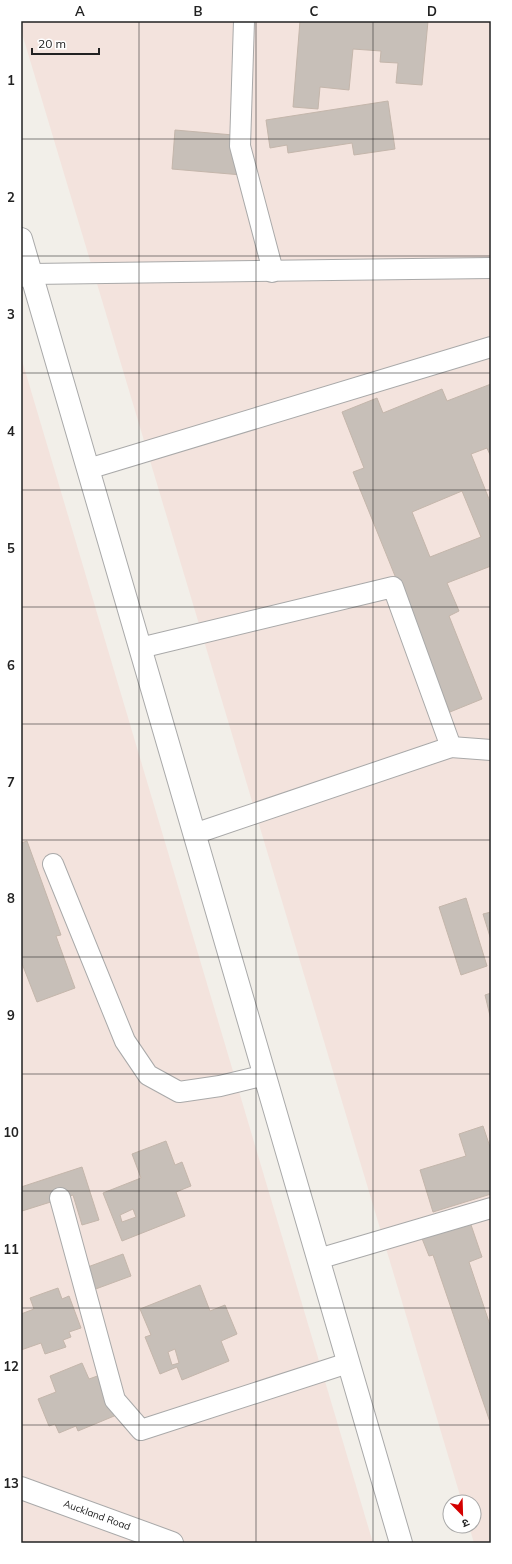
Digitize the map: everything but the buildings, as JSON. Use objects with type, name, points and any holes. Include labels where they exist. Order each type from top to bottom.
[{"type":"street","points":[[244,21],[240,146],[272,271]]},
{"type":"street","points":[[21,239],[26,275],[88,469],[401,1543]]},
{"type":"street","points":[[26,275],[491,268]]},
{"type":"street","points":[[88,469],[491,346]]},
{"type":"street","points":[[140,648],[393,587],[451,747]]},
{"type":"street","points":[[194,834],[451,747],[491,750]]},
{"type":"street","points":[[53,864],[125,1041],[148,1075],[179,1092],[220,1086],[265,1075]]},
{"type":"street","points":[[60,1198],[115,1400],[141,1430],[348,1363]]},
{"type":"street","points":[[318,1259],[491,1208]]},
{"type":"street","name":"Auckland Road","points":[[21,1488],[172,1543]]},
{"type":"shaded area","points":[[21,21],[491,21],[491,1543],[474,1543],[471,1534],[482,1534],[482,1494],[460,1494],[21,30]]},
{"type":"shaded area","points":[[21,357],[373,1543],[21,1543]]}]
